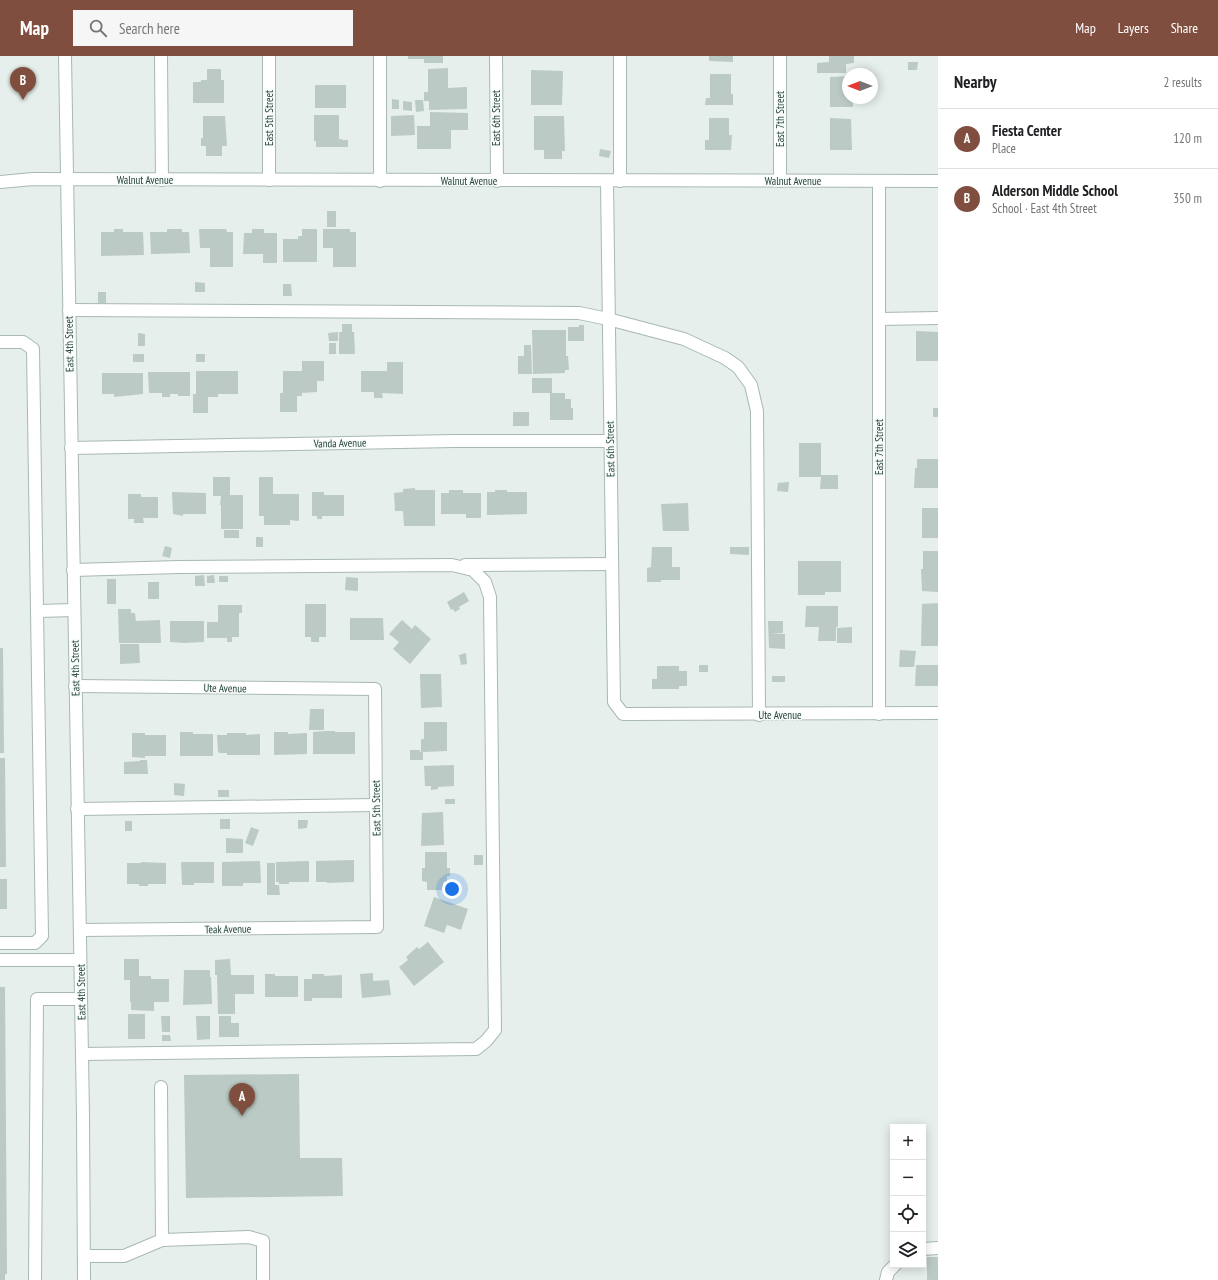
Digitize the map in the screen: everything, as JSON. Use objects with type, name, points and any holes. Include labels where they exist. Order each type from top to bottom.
[{"type":"street","name":"East 4th Street","points":[[65,56],[68,310],[82,1054],[84,1280]]},
{"type":"street","points":[[161,56],[162,180]]},
{"type":"street","name":"East 5th Street","points":[[269,56],[269,180]]},
{"type":"street","points":[[380,56],[380,180]]},
{"type":"street","name":"East 6th Street","points":[[496,56],[496,180]]},
{"type":"street","points":[[620,56],[620,181]]},
{"type":"street","name":"East 7th Street","points":[[780,56],[780,181]]},
{"type":"street","name":"Walnut Avenue","points":[[0,182],[17,180],[66,179],[938,181]]},
{"type":"street","name":"East 6th Street","points":[[607,181],[614,702],[623,714]]},
{"type":"street","name":"East 7th Street","points":[[879,181],[879,714]]},
{"type":"street","points":[[68,310],[580,313],[684,339],[738,367],[751,385],[757,411],[759,715]]},
{"type":"street","points":[[879,319],[938,318]]},
{"type":"street","points":[[0,342],[24,342],[33,349],[42,936],[35,943],[0,943]]},
{"type":"street","name":"Vanda Avenue","points":[[71,448],[454,441],[610,441]]},
{"type":"street","points":[[73,570],[187,567],[612,564]]},
{"type":"street","points":[[82,1054],[476,1048],[486,1041],[495,1030],[490,597],[485,582],[473,570],[452,565]]},
{"type":"street","points":[[38,611],[74,610]]},
{"type":"street","name":"Ute Avenue","points":[[75,686],[374,689]]},
{"type":"street","name":"East 5th Street","points":[[374,689],[377,927]]},
{"type":"street","name":"Ute Avenue","points":[[623,714],[759,715],[938,713]]},
{"type":"street","points":[[77,809],[376,805]]},
{"type":"street","name":"Teak Avenue","points":[[80,930],[377,927]]},
{"type":"street","points":[[0,960],[80,960]]},
{"type":"street","points":[[35,1280],[37,999],[81,1000]]},
{"type":"street","points":[[161,1087],[162,1240]]},
{"type":"street","points":[[84,1256],[124,1256],[162,1240],[249,1237],[263,1241],[263,1280]]},
{"type":"street","points":[[926,1250],[938,1248]]},
{"type":"street","points":[[886,1280],[888,1272],[892,1268]]},
{"type":"building","points":[[408,56],[443,56],[443,63],[424,63],[424,59],[408,59]]},
{"type":"building","points":[[709,56],[733,56],[733,62],[709,61]]},
{"type":"building","points":[[829,56],[854,56],[854,63],[846,64],[846,68],[842,68],[842,73],[817,73],[817,63],[829,62]]},
{"type":"building","points":[[908,62],[918,62],[917,70],[908,70]]},
{"type":"building","points":[[448,68],[448,88],[467,87],[467,109],[429,110],[429,101],[424,101],[424,92],[428,92],[428,69]]},
{"type":"building","points":[[207,69],[221,69],[221,80],[224,80],[224,103],[193,103],[193,82],[207,80]]},
{"type":"building","points":[[531,70],[563,71],[562,105],[531,105]]},
{"type":"building","points":[[710,74],[731,74],[731,94],[733,94],[733,105],[705,105],[706,98],[710,98]]},
{"type":"building","points":[[842,76],[842,104],[853,104],[853,107],[830,107],[830,77]]},
{"type":"building","points":[[315,85],[346,85],[346,108],[315,108]]},
{"type":"building","points":[[392,99],[399,100],[399,109],[392,109]]},
{"type":"building","points":[[415,100],[423,100],[424,111],[416,112]]},
{"type":"building","points":[[403,101],[412,102],[412,111],[403,110]]},
{"type":"building","points":[[430,112],[468,113],[468,130],[451,130],[451,149],[417,149],[417,126],[430,126]]},
{"type":"building","points":[[314,115],[339,115],[339,139],[348,140],[348,147],[316,147],[316,141],[314,141]]},
{"type":"building","points":[[414,115],[415,135],[391,136],[391,116]]},
{"type":"building","points":[[203,116],[225,116],[227,146],[222,146],[222,156],[206,156],[206,146],[201,146],[201,138],[203,138]]},
{"type":"building","points":[[534,116],[564,116],[565,151],[562,151],[562,159],[544,159],[544,150],[534,150]]},
{"type":"building","points":[[709,118],[729,118],[729,135],[732,135],[731,150],[705,150],[705,140],[709,140]]},
{"type":"building","points":[[830,118],[851,119],[852,150],[830,150]]},
{"type":"building","points":[[600,149],[611,151],[609,158],[599,156]]},
{"type":"building","points":[[327,211],[336,211],[336,227],[327,227]]},
{"type":"building","points":[[114,229],[123,229],[123,232],[143,232],[144,255],[101,256],[101,232],[114,232]]},
{"type":"building","points":[[167,229],[182,229],[182,232],[189,232],[190,253],[151,254],[150,232],[167,232]]},
{"type":"building","points":[[199,229],[226,229],[227,232],[233,232],[233,267],[210,267],[210,248],[200,248]]},
{"type":"building","points":[[252,229],[264,229],[264,233],[277,233],[277,263],[263,263],[263,254],[243,254],[244,233],[252,233]]},
{"type":"building","points":[[302,229],[317,229],[317,262],[283,262],[283,239],[298,239],[298,236],[302,236]]},
{"type":"building","points":[[323,229],[350,229],[350,232],[356,232],[356,267],[333,267],[333,248],[323,248]]},
{"type":"building","points":[[195,282],[205,283],[205,292],[195,292]]},
{"type":"building","points":[[283,284],[291,284],[292,296],[283,296]]},
{"type":"building","points":[[98,292],[106,292],[106,303],[98,303]]},
{"type":"building","points":[[342,324],[352,324],[355,354],[339,354],[339,332],[342,332]]},
{"type":"building","points":[[579,325],[584,325],[584,341],[568,341],[568,327],[579,327]]},
{"type":"building","points":[[532,330],[566,330],[566,356],[568,356],[569,370],[565,370],[565,373],[533,374]]},
{"type":"building","points":[[916,331],[938,332],[938,361],[916,361]]},
{"type":"building","points":[[338,332],[338,341],[329,341],[328,333]]},
{"type":"building","points":[[138,333],[145,334],[145,346],[138,346]]},
{"type":"building","points":[[329,343],[336,343],[336,354],[329,354]]},
{"type":"building","points":[[524,345],[531,345],[532,374],[518,374],[518,356],[524,356]]},
{"type":"building","points":[[133,354],[144,354],[144,362],[133,362]]},
{"type":"building","points":[[196,354],[205,354],[205,362],[196,362]]},
{"type":"building","points":[[302,361],[324,361],[324,381],[317,381],[317,392],[302,393],[302,396],[297,396],[297,412],[280,412],[280,393],[283,393],[283,371],[302,371]]},
{"type":"building","points":[[387,362],[403,362],[403,394],[382,393],[383,398],[374,398],[374,392],[361,392],[361,371],[387,371]]},
{"type":"building","points":[[196,371],[238,371],[238,394],[218,394],[218,397],[208,397],[208,413],[193,413],[193,394],[196,394]]},
{"type":"building","points":[[148,372],[190,372],[190,396],[170,394],[170,397],[162,397],[162,393],[149,393]]},
{"type":"building","points":[[102,373],[143,373],[143,394],[114,397],[114,394],[102,394]]},
{"type":"building","points":[[532,378],[552,378],[552,393],[532,393]]},
{"type":"building","points":[[550,393],[565,393],[565,399],[571,399],[573,420],[550,420]]},
{"type":"building","points":[[933,408],[938,408],[938,417],[933,417]]},
{"type":"building","points":[[513,412],[529,412],[529,426],[513,426]]},
{"type":"building","points":[[799,443],[821,443],[821,475],[838,475],[838,489],[820,489],[821,477],[799,477]]},
{"type":"building","points":[[917,459],[938,459],[938,488],[914,488]]},
{"type":"building","points":[[213,477],[230,477],[230,495],[243,495],[243,529],[221,529],[221,496],[213,496]]},
{"type":"building","points":[[259,477],[273,477],[273,494],[299,494],[299,521],[290,520],[290,525],[264,525],[264,516],[259,516]]},
{"type":"building","points":[[789,482],[788,492],[777,491],[778,483]]},
{"type":"building","points":[[415,488],[415,490],[435,490],[435,526],[404,526],[403,511],[395,511],[394,493],[403,492],[403,489]]},
{"type":"building","points":[[449,490],[463,490],[463,493],[481,493],[481,518],[466,518],[466,514],[441,514],[441,493],[449,493]]},
{"type":"building","points":[[495,490],[507,490],[507,492],[527,492],[527,514],[487,515],[487,492],[495,492]]},
{"type":"building","points":[[172,492],[206,493],[206,514],[183,514],[183,516],[173,514]]},
{"type":"building","points":[[312,492],[324,492],[324,495],[344,495],[344,516],[322,516],[322,519],[317,519],[317,516],[312,516]]},
{"type":"building","points":[[128,494],[141,494],[141,497],[158,497],[158,518],[143,518],[144,523],[134,523],[134,519],[128,519]]},
{"type":"building","points":[[688,503],[689,531],[663,531],[661,504]]},
{"type":"building","points":[[922,508],[938,508],[938,538],[922,538]]},
{"type":"building","points":[[224,530],[239,530],[239,538],[224,538]]},
{"type":"building","points":[[256,537],[263,537],[263,547],[256,547]]},
{"type":"building","points":[[165,546],[172,548],[170,558],[162,556]]},
{"type":"building","points":[[652,547],[672,547],[672,567],[680,567],[680,580],[647,582],[647,568],[651,567]]},
{"type":"building","points":[[730,547],[749,547],[749,555],[730,554]]},
{"type":"building","points":[[923,551],[938,551],[938,592],[922,591],[921,569],[923,569]]},
{"type":"building","points":[[798,561],[841,561],[841,592],[825,592],[825,595],[798,595]]},
{"type":"building","points":[[204,575],[205,586],[195,586],[195,576]]},
{"type":"building","points":[[214,575],[215,583],[207,583],[207,576]]},
{"type":"building","points":[[219,576],[228,576],[228,582],[219,582]]},
{"type":"building","points":[[346,577],[358,578],[358,591],[345,590]]},
{"type":"building","points":[[107,579],[116,579],[116,604],[107,604]]},
{"type":"building","points":[[148,582],[159,582],[159,599],[148,599]]},
{"type":"building","points":[[464,592],[469,601],[459,607],[460,609],[455,612],[453,609],[451,610],[447,602]]},
{"type":"building","points":[[938,603],[938,646],[921,646],[922,604]]},
{"type":"building","points":[[305,604],[326,604],[326,637],[319,637],[319,642],[311,642],[311,637],[305,637]]},
{"type":"building","points":[[218,605],[242,605],[242,613],[239,613],[239,637],[232,637],[232,642],[227,642],[227,638],[207,638],[207,622],[218,622]]},
{"type":"building","points":[[806,606],[838,606],[836,641],[818,641],[819,627],[805,627]]},
{"type":"building","points":[[118,609],[131,609],[131,613],[135,613],[136,621],[160,620],[161,643],[119,643]]},
{"type":"building","points":[[350,618],[383,618],[384,640],[350,640]]},
{"type":"building","points":[[402,620],[412,629],[415,625],[431,639],[410,664],[393,649],[399,642],[389,634]]},
{"type":"building","points":[[170,621],[204,621],[204,642],[170,642]]},
{"type":"building","points":[[768,621],[783,621],[783,633],[771,634],[785,634],[785,649],[769,648]]},
{"type":"building","points":[[852,627],[852,643],[837,643],[837,628]]},
{"type":"building","points":[[120,644],[139,644],[140,663],[120,664]]},
{"type":"building","points":[[0,648],[3,648],[4,753],[0,753]]},
{"type":"building","points":[[900,650],[916,651],[914,667],[899,667]]},
{"type":"building","points":[[466,653],[467,664],[461,665],[459,655]]},
{"type":"building","points":[[699,665],[708,665],[708,672],[699,672]]},
{"type":"building","points":[[916,665],[938,665],[938,686],[915,686]]},
{"type":"building","points":[[657,666],[679,666],[679,671],[687,671],[687,686],[679,686],[679,689],[652,689],[652,679],[657,679]]},
{"type":"building","points":[[420,674],[441,674],[442,707],[421,708]]},
{"type":"building","points":[[772,676],[785,676],[785,682],[772,682]]},
{"type":"building","points":[[310,709],[324,709],[324,730],[309,730]]},
{"type":"building","points":[[424,722],[447,722],[447,751],[423,752],[423,760],[410,760],[410,750],[420,750],[421,752],[421,739],[424,739]]},
{"type":"building","points":[[180,732],[193,732],[193,734],[213,734],[213,756],[180,756]]},
{"type":"building","points":[[274,732],[288,732],[288,734],[307,733],[307,754],[274,755]]},
{"type":"building","points":[[313,732],[355,732],[355,754],[313,754]]},
{"type":"building","points":[[132,733],[145,733],[145,735],[166,735],[166,756],[145,756],[145,758],[132,757]]},
{"type":"building","points":[[227,733],[246,733],[246,735],[260,734],[260,755],[227,755],[227,753],[218,752],[217,735],[227,735]]},
{"type":"building","points":[[0,758],[5,758],[6,867],[0,867]]},
{"type":"building","points":[[147,760],[148,774],[124,774],[124,762]]},
{"type":"building","points":[[454,765],[454,786],[438,787],[438,789],[431,790],[431,786],[425,786],[424,766]]},
{"type":"building","points":[[174,783],[185,784],[184,796],[174,795]]},
{"type":"building","points":[[218,790],[229,790],[229,797],[218,797]]},
{"type":"building","points":[[445,799],[455,799],[455,804],[445,804]]},
{"type":"building","points":[[443,812],[444,845],[421,846],[422,813]]},
{"type":"building","points":[[220,819],[230,819],[230,829],[220,829]]},
{"type":"building","points":[[298,820],[308,820],[307,828],[298,829]]},
{"type":"building","points":[[125,821],[132,821],[132,831],[125,831]]},
{"type":"building","points":[[251,827],[259,830],[253,846],[245,843]]},
{"type":"building","points":[[226,838],[243,839],[243,853],[226,853]]},
{"type":"building","points":[[425,852],[447,852],[447,868],[450,868],[450,876],[447,876],[447,882],[443,882],[443,890],[427,890],[427,882],[422,881],[422,868],[425,868]]},
{"type":"building","points":[[474,855],[483,855],[483,865],[474,865]]},
{"type":"building","points":[[354,860],[354,882],[316,882],[316,861]]},
{"type":"building","points":[[260,861],[261,883],[243,883],[243,886],[222,886],[222,862]]},
{"type":"building","points":[[309,861],[309,882],[289,882],[289,884],[279,884],[279,882],[276,882],[276,862]]},
{"type":"building","points":[[181,862],[214,862],[214,883],[194,883],[194,885],[182,885]]},
{"type":"building","points":[[127,863],[166,863],[166,884],[148,884],[148,886],[139,886],[139,884],[127,884]]},
{"type":"building","points":[[267,863],[275,863],[275,885],[279,885],[280,895],[267,895]]},
{"type":"building","points":[[0,879],[7,879],[7,909],[0,909]]},
{"type":"building","points":[[434,897],[468,909],[461,930],[447,925],[444,933],[424,926]]},
{"type":"building","points":[[428,942],[444,962],[414,986],[399,967],[408,960],[406,957],[417,947],[419,949]]},
{"type":"building","points":[[124,959],[139,959],[139,976],[151,976],[151,979],[169,979],[169,1002],[154,1002],[154,1011],[131,1010],[130,980],[124,980]]},
{"type":"building","points":[[230,959],[231,975],[254,975],[254,994],[235,994],[235,1014],[218,1014],[215,960]]},
{"type":"building","points":[[184,970],[210,970],[212,1004],[183,1005]]},
{"type":"building","points":[[373,973],[373,981],[389,980],[391,995],[362,998],[360,974]]},
{"type":"building","points":[[265,974],[275,974],[275,976],[298,976],[298,997],[265,997]]},
{"type":"building","points":[[312,974],[324,974],[324,976],[342,975],[342,998],[312,998],[312,1001],[304,1001],[304,979],[312,979]]},
{"type":"building","points":[[0,987],[5,987],[7,1274],[5,1274],[5,1280],[0,1280]]},
{"type":"building","points":[[128,1014],[145,1014],[145,1039],[128,1039]]},
{"type":"building","points":[[161,1016],[170,1016],[170,1032],[162,1032]]},
{"type":"building","points":[[196,1016],[210,1016],[210,1039],[197,1040]]},
{"type":"building","points":[[219,1016],[231,1016],[231,1023],[239,1023],[239,1037],[219,1037]]},
{"type":"building","points":[[162,1035],[170,1035],[171,1041],[162,1041]]},
{"type":"building","points":[[299,1074],[300,1158],[342,1158],[343,1196],[186,1198],[184,1075]]},
{"type":"building","points":[[927,1257],[938,1257],[938,1280],[927,1280]]},
{"type":"place","name":"Alderson Middle School","points":[[23,100]]},
{"type":"place","name":"Fiesta Center","points":[[242,1116]]}]
